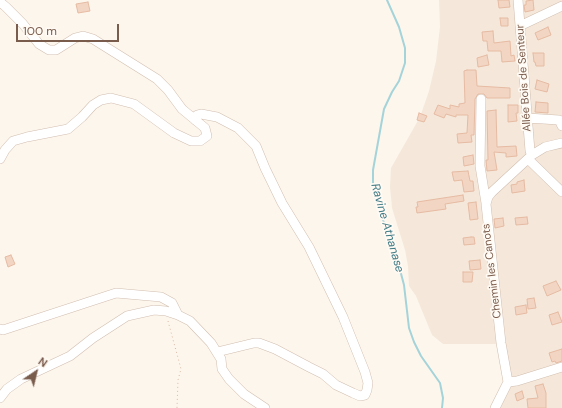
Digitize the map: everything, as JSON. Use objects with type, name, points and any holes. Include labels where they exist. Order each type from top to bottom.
[{"type":"street","name":"Allée Bois de Senteur","points":[[518,0],[530,157]]},
{"type":"street","points":[[0,2],[23,24],[38,44],[49,50],[56,50],[74,38],[83,36],[93,39],[157,79],[168,90],[182,109],[205,128],[207,136],[200,141],[192,141],[174,133],[134,104],[111,98],[101,100],[93,105],[68,129],[13,141],[5,150],[0,159]]},
{"type":"street","points":[[521,24],[524,24],[562,6]]},
{"type":"street","name":"Chemin les Canots","points":[[481,99],[480,166],[486,204],[501,343],[508,382]]},
{"type":"street","points":[[195,120],[201,114],[217,116],[238,128],[256,146],[282,203],[309,247],[344,317],[365,372],[368,383],[367,390],[364,395],[360,396],[353,393],[336,385],[323,374],[275,349],[259,343],[217,352]]},
{"type":"street","points":[[527,118],[559,120],[562,126]]},
{"type":"street","points":[[486,204],[488,197],[492,192],[530,157],[545,147],[562,143]]},
{"type":"street","points":[[530,157],[562,192]]},
{"type":"street","points":[[0,329],[3,330],[116,293],[161,297],[172,303],[177,309],[178,315]]},
{"type":"street","points":[[0,398],[7,389],[21,379],[70,356],[93,338],[127,316],[154,310],[166,311],[190,321],[211,343],[221,359],[222,369],[229,379],[244,394],[265,408]]},
{"type":"street","points":[[495,408],[508,382],[517,382],[562,367]]},
{"type":"path","points":[[168,320],[181,369],[178,380],[177,408]]},
{"type":"shaded area","points":[[439,0],[562,0],[562,408],[495,408],[508,382],[501,344],[443,344],[432,335],[416,296],[409,286],[408,266],[405,250],[392,208],[390,187],[391,168],[420,117],[429,91],[436,61],[440,27]]},
{"type":"building","points":[[498,0],[509,0],[510,7],[499,8]]},
{"type":"building","points":[[533,0],[534,10],[525,12],[524,5],[526,5],[526,1]]},
{"type":"building","points":[[88,2],[90,11],[78,13],[76,4]]},
{"type":"building","points":[[500,18],[508,18],[508,26],[501,26]]},
{"type":"building","points":[[548,27],[551,35],[538,40],[535,33]]},
{"type":"building","points":[[493,31],[494,43],[510,41],[511,56],[514,55],[515,61],[502,62],[501,51],[488,51],[487,41],[483,41],[482,32]]},
{"type":"building","points":[[533,53],[544,53],[544,66],[536,66]]},
{"type":"building","points":[[487,55],[489,65],[478,67],[477,58]]},
{"type":"building","points":[[476,70],[477,86],[510,88],[510,98],[487,98],[484,94],[478,94],[475,99],[474,135],[471,135],[472,142],[458,143],[457,134],[467,133],[468,115],[456,115],[456,117],[446,114],[444,118],[434,114],[438,105],[450,109],[450,105],[459,107],[459,104],[465,103],[464,71]]},
{"type":"building","points":[[537,80],[549,84],[547,92],[535,89]]},
{"type":"building","points":[[536,102],[548,103],[548,113],[535,112]]},
{"type":"building","points":[[508,105],[518,105],[518,113],[516,113],[517,121],[508,122]]},
{"type":"building","points":[[496,110],[497,147],[516,146],[517,156],[506,157],[506,153],[494,152],[497,170],[487,171],[487,111]]},
{"type":"building","points":[[419,113],[427,116],[424,122],[417,120]]},
{"type":"building","points":[[473,155],[474,164],[464,166],[463,157]]},
{"type":"building","points":[[468,171],[470,181],[473,181],[474,191],[464,192],[462,180],[454,181],[452,172]]},
{"type":"building","points":[[524,180],[525,191],[512,193],[511,185],[517,184],[517,182]]},
{"type":"building","points":[[463,195],[464,201],[445,204],[446,209],[417,213],[417,202]]},
{"type":"building","points":[[476,202],[478,219],[470,220],[468,203]]},
{"type":"building","points":[[527,217],[528,224],[516,225],[515,218]]},
{"type":"building","points":[[503,218],[504,226],[495,228],[494,219]]},
{"type":"building","points":[[474,237],[475,244],[464,245],[463,238]]},
{"type":"building","points":[[11,255],[15,264],[8,267],[5,257]]},
{"type":"building","points":[[480,260],[481,269],[470,270],[469,261]]},
{"type":"building","points":[[463,272],[473,272],[472,282],[463,282]]},
{"type":"building","points":[[556,281],[561,290],[547,296],[543,286]]},
{"type":"building","points":[[534,298],[536,308],[528,309],[527,299]]},
{"type":"building","points":[[526,305],[527,313],[516,315],[515,307]]},
{"type":"building","points":[[558,312],[562,322],[552,325],[549,315]]},
{"type":"building","points":[[562,349],[562,361],[556,363],[555,361],[552,362],[549,353]]},
{"type":"building","points":[[543,384],[546,393],[546,408],[528,408],[527,399],[538,398],[535,386]]},
{"type":"building","points":[[522,391],[524,398],[517,401],[515,394]]},
{"type":"waterway","name":"Ravine Athanase","points":[[387,0],[399,27],[405,48],[405,63],[399,81],[384,109],[373,170],[373,185],[376,200],[404,285],[409,328],[421,356],[440,383],[443,398],[442,408]]}]
